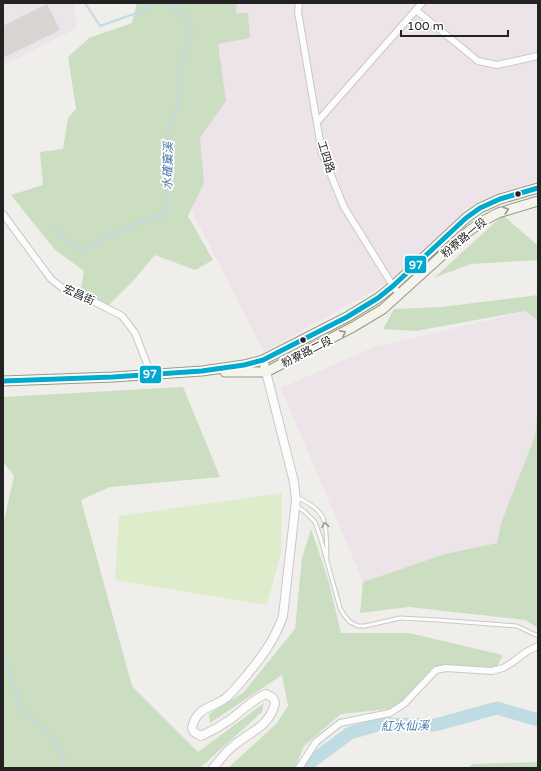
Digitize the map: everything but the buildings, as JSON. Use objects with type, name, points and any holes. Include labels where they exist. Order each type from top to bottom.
[{"type":"main road","name":"粉寮路一段","points":[[393,286],[466,218],[480,208],[500,199],[538,188]]},
{"type":"main road","name":"粉寮路一段","points":[[400,295],[483,221],[498,213],[538,201]]},
{"type":"main road","name":"粉寮路二段","points":[[202,371],[244,365],[263,360],[347,317],[378,298],[393,286]]},
{"type":"main road","name":"粉寮路二段","points":[[3,381],[202,371],[266,372],[353,327],[383,309],[400,295]]},
{"type":"street","name":"工四路","points":[[299,3],[298,12],[322,153],[344,207],[400,295]]},
{"type":"street","points":[[317,122],[422,3]]},
{"type":"street","points":[[416,10],[478,61],[497,65],[538,56]]},
{"type":"street","name":"宏昌街","points":[[3,214],[51,278],[65,290],[92,300],[122,316],[135,334],[151,374]]},
{"type":"street","points":[[213,768],[232,747],[268,720],[273,712],[275,703],[273,698],[266,694],[257,698],[232,718],[211,732],[201,736],[194,732],[192,728],[197,714],[205,708],[226,698],[263,657],[278,630],[283,616],[296,497],[294,482],[263,360]]},
{"type":"street","points":[[299,768],[316,742],[340,723],[390,713],[404,704],[436,670],[446,668],[492,671],[503,668],[514,662],[526,652],[538,646]]},
{"type":"lane","points":[[296,497],[317,509],[324,518],[328,564]]},
{"type":"lane","points":[[296,506],[315,522],[340,608],[350,622],[358,626],[365,626],[400,618],[438,620],[517,626],[538,636]]},
{"type":"shaded area","points":[[3,3],[74,3],[77,28],[3,66]]},
{"type":"shaded area","points":[[203,3],[538,3],[538,183],[478,201],[384,285],[264,352],[178,184]]},
{"type":"shaded area","points":[[525,311],[538,321],[538,405],[535,436],[501,523],[497,543],[445,554],[363,582],[281,388],[372,348]]},
{"type":"green space","points":[[137,3],[237,3],[236,13],[248,13],[250,38],[218,44],[226,101],[200,138],[204,183],[188,216],[213,260],[195,270],[155,255],[133,281],[105,309],[80,295],[84,271],[55,250],[11,195],[43,185],[40,152],[63,149],[68,118],[76,109],[68,57],[89,38],[132,23]]},
{"type":"green space","points":[[503,215],[538,246],[538,260],[471,264],[434,278]]},
{"type":"green space","points":[[538,295],[538,321],[525,311],[416,331],[383,329],[394,309],[441,307]]},
{"type":"green space","points":[[183,387],[220,477],[110,487],[81,500],[132,686],[198,752],[264,703],[262,712],[200,768],[3,768],[3,525],[14,476],[3,462],[3,397]]},
{"type":"green space","points":[[538,405],[538,628],[525,620],[409,607],[360,613],[363,582],[445,554],[497,543],[501,523],[535,436]]},
{"type":"green space","points":[[282,493],[281,552],[267,605],[115,580],[119,516]]},
{"type":"green space","points":[[311,529],[328,579],[341,633],[409,633],[503,655],[495,671],[444,665],[432,668],[398,708],[341,714],[304,746],[295,768],[228,768],[276,724],[288,706],[282,675],[210,723],[209,714],[243,693],[295,629],[302,558]]},
{"type":"green space","points":[[538,762],[538,768],[467,768],[473,764]]},
{"type":"waterway","points":[[85,3],[100,26],[148,9],[147,3]]},
{"type":"waterway","name":"水確窠溪","points":[[53,227],[68,242],[82,250],[127,227],[166,214],[168,132],[180,97],[180,68],[193,28],[181,12],[168,3]]},
{"type":"waterway","points":[[3,656],[22,710],[52,736],[64,758],[63,768]]},
{"type":"waterway","name":"紅水仙溪","points":[[307,768],[307,765],[350,733],[381,724],[435,725],[497,708],[538,720]]},
{"type":"transit line","name":"97","points":[[3,381],[113,377],[202,371],[244,365],[263,360],[347,317],[378,298],[393,286],[466,218],[480,208],[500,199],[538,188]]}]
